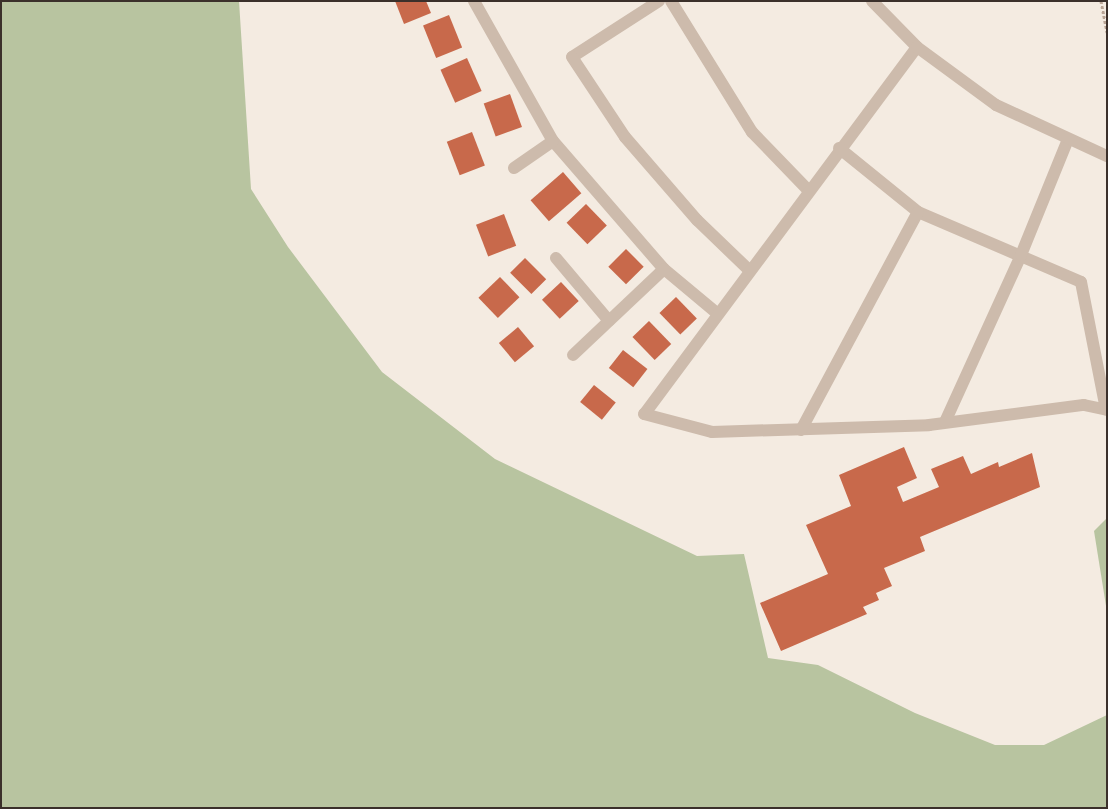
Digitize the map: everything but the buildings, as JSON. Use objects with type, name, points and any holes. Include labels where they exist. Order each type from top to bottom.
[{"type":"street","points":[[474,1],[553,141],[664,269],[718,314]]},
{"type":"street","points":[[659,1],[572,57],[625,137],[697,220],[750,270]]},
{"type":"street","points":[[671,1],[752,132],[808,190]]},
{"type":"street","points":[[872,1],[917,47],[996,105],[1107,156]]},
{"type":"street","points":[[839,148],[918,212],[1022,255],[1081,282],[1106,410],[1084,406],[946,422],[928,426],[712,432],[644,414],[839,148],[917,47]]},
{"type":"street","points":[[946,422],[1022,255],[1068,139]]},
{"type":"street","points":[[514,168],[553,141]]},
{"type":"street","points":[[801,430],[918,212]]},
{"type":"street","points":[[556,258],[609,321]]},
{"type":"street","points":[[573,355],[664,269]]},
{"type":"path","points":[[1101,1],[1107,32]]},
{"type":"green space","points":[[1,1],[239,1],[251,189],[288,247],[382,372],[495,459],[697,556],[744,554],[768,658],[818,665],[915,713],[995,745],[1044,745],[1107,715],[1107,808],[1,808]]},
{"type":"green space","points":[[1107,518],[1107,612],[1094,531]]}]
